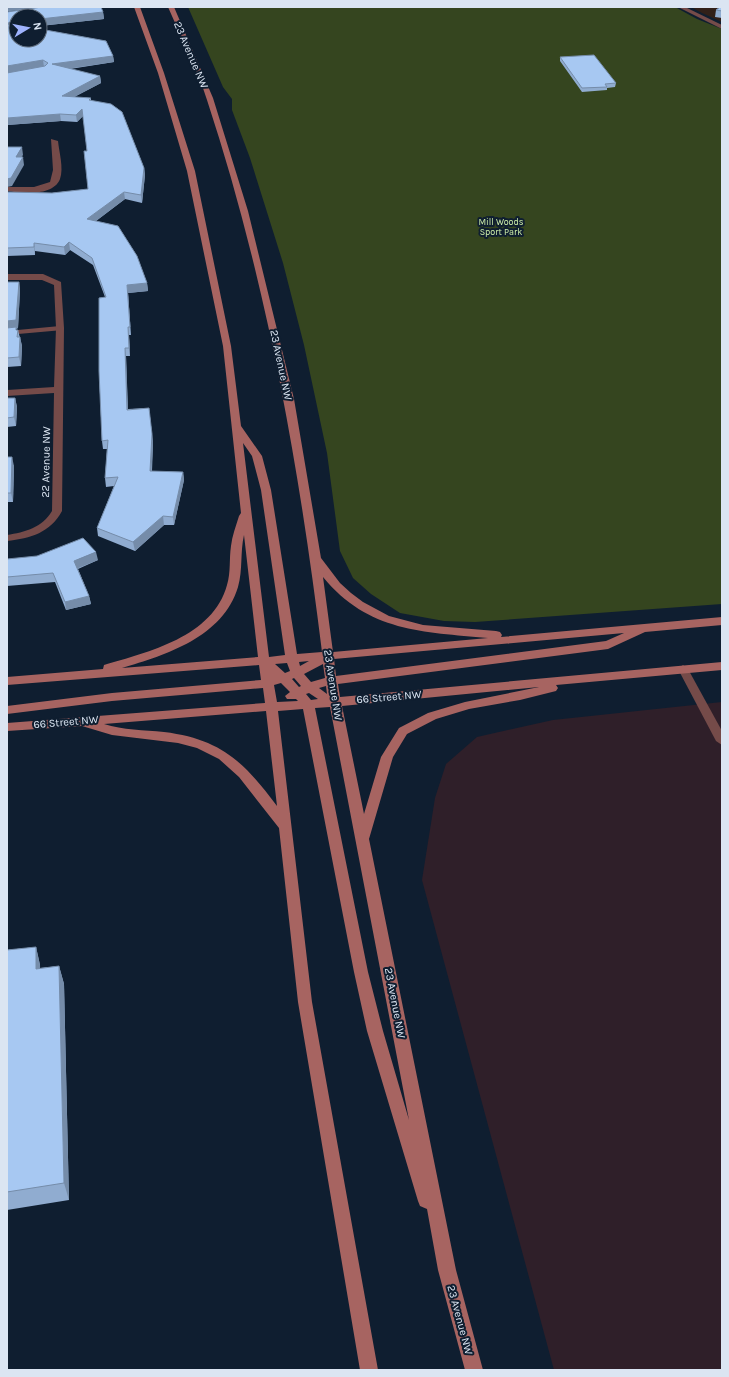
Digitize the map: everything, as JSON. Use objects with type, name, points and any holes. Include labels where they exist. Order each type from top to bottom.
[{"type":"main road","points":[[137,7],[161,73],[191,171],[227,346],[264,661],[272,707],[305,1002],[369,1370]]},
{"type":"main road","name":"23 Avenue NW","points":[[171,7],[210,98],[244,211],[272,322],[289,399],[315,555],[335,702],[447,1270],[474,1370]]},
{"type":"main road","points":[[236,425],[257,456],[266,490],[292,659],[296,673],[309,687],[322,696],[335,702]]},
{"type":"main road","points":[[88,674],[156,653],[206,626],[216,616],[231,591],[235,576],[236,550],[246,507]]},
{"type":"main road","points":[[315,555],[332,583],[353,601],[395,622],[432,629],[525,638]]},
{"type":"main road","points":[[7,681],[328,656],[722,621]]},
{"type":"main road","points":[[272,707],[309,687],[331,681],[608,645],[650,627]]},
{"type":"main road","points":[[7,710],[112,697],[268,682],[296,673],[328,656]]},
{"type":"main road","points":[[264,661],[284,678],[308,704],[361,972],[375,1031],[447,1270]]},
{"type":"main road","name":"66 Street NW","points":[[7,727],[335,702],[722,666]]},
{"type":"main road","points":[[363,840],[387,757],[403,731],[432,716],[469,704],[520,696],[588,679]]},
{"type":"main road","points":[[78,721],[116,731],[163,735],[211,748],[228,760],[246,777],[286,826]]},
{"type":"street","points":[[7,189],[40,189],[53,184],[57,178],[54,141]]},
{"type":"street","name":"22 Avenue NW","points":[[7,277],[36,276],[50,279],[58,284],[60,328],[57,511],[53,519],[43,529],[24,535],[7,538]]},
{"type":"street","points":[[7,393],[59,390]]},
{"type":"lane","points":[[681,7],[722,27]]},
{"type":"lane","points":[[7,332],[60,328]]},
{"type":"lane","points":[[683,669],[722,740]]},
{"type":"shaded area","points":[[691,7],[722,7],[722,22],[702,13]]},
{"type":"shaded area","points":[[722,702],[722,1370],[554,1370],[422,880],[435,798],[446,764],[477,737],[553,720]]},
{"type":"green space","name":"Mill Woods Sport Park","points":[[188,7],[675,7],[697,19],[722,29],[722,604],[475,622],[444,621],[400,613],[371,594],[353,578],[340,551],[327,453],[304,345],[283,263],[250,158],[232,110],[232,99],[223,87]]},
{"type":"building","points":[[101,7],[103,12],[48,18],[48,8],[35,8]]},
{"type":"building","points":[[722,7],[722,11],[716,10]]},
{"type":"building","points":[[7,12],[8,12],[7,23]]},
{"type":"building","points":[[7,24],[8,48],[48,48],[48,30],[106,41],[113,56],[52,64],[100,76],[62,96],[91,98],[89,100],[111,104],[122,112],[144,168],[141,195],[124,192],[87,219],[118,226],[137,256],[147,283],[127,285],[130,327],[128,327],[129,348],[125,348],[127,410],[149,408],[152,434],[150,471],[183,472],[173,517],[163,516],[133,542],[97,528],[118,477],[105,478],[108,440],[102,441],[99,371],[99,298],[106,297],[92,258],[69,242],[64,247],[34,243],[34,247],[7,248],[7,192],[52,193],[88,189],[84,151],[87,151],[82,109],[76,115],[60,114],[7,118],[7,73],[45,66],[48,63],[43,60],[7,66]]},
{"type":"building","points":[[594,55],[616,83],[605,84],[607,87],[582,88],[560,57]]},
{"type":"building","points":[[7,147],[22,147],[16,157],[23,157],[11,178],[7,179]]},
{"type":"building","points":[[7,282],[19,282],[16,320],[7,321]]},
{"type":"building","points":[[16,327],[16,330],[18,330],[17,337],[20,337],[19,357],[7,358],[7,328]]},
{"type":"building","points":[[7,398],[15,398],[14,417],[7,418]]},
{"type":"building","points":[[7,457],[12,457],[11,493],[7,493]]},
{"type":"building","points":[[83,538],[96,552],[74,561],[89,596],[65,602],[53,573],[7,577],[7,559],[37,556]]},
{"type":"building","points":[[36,947],[36,969],[59,966],[64,1183],[7,1192],[7,950]]}]
